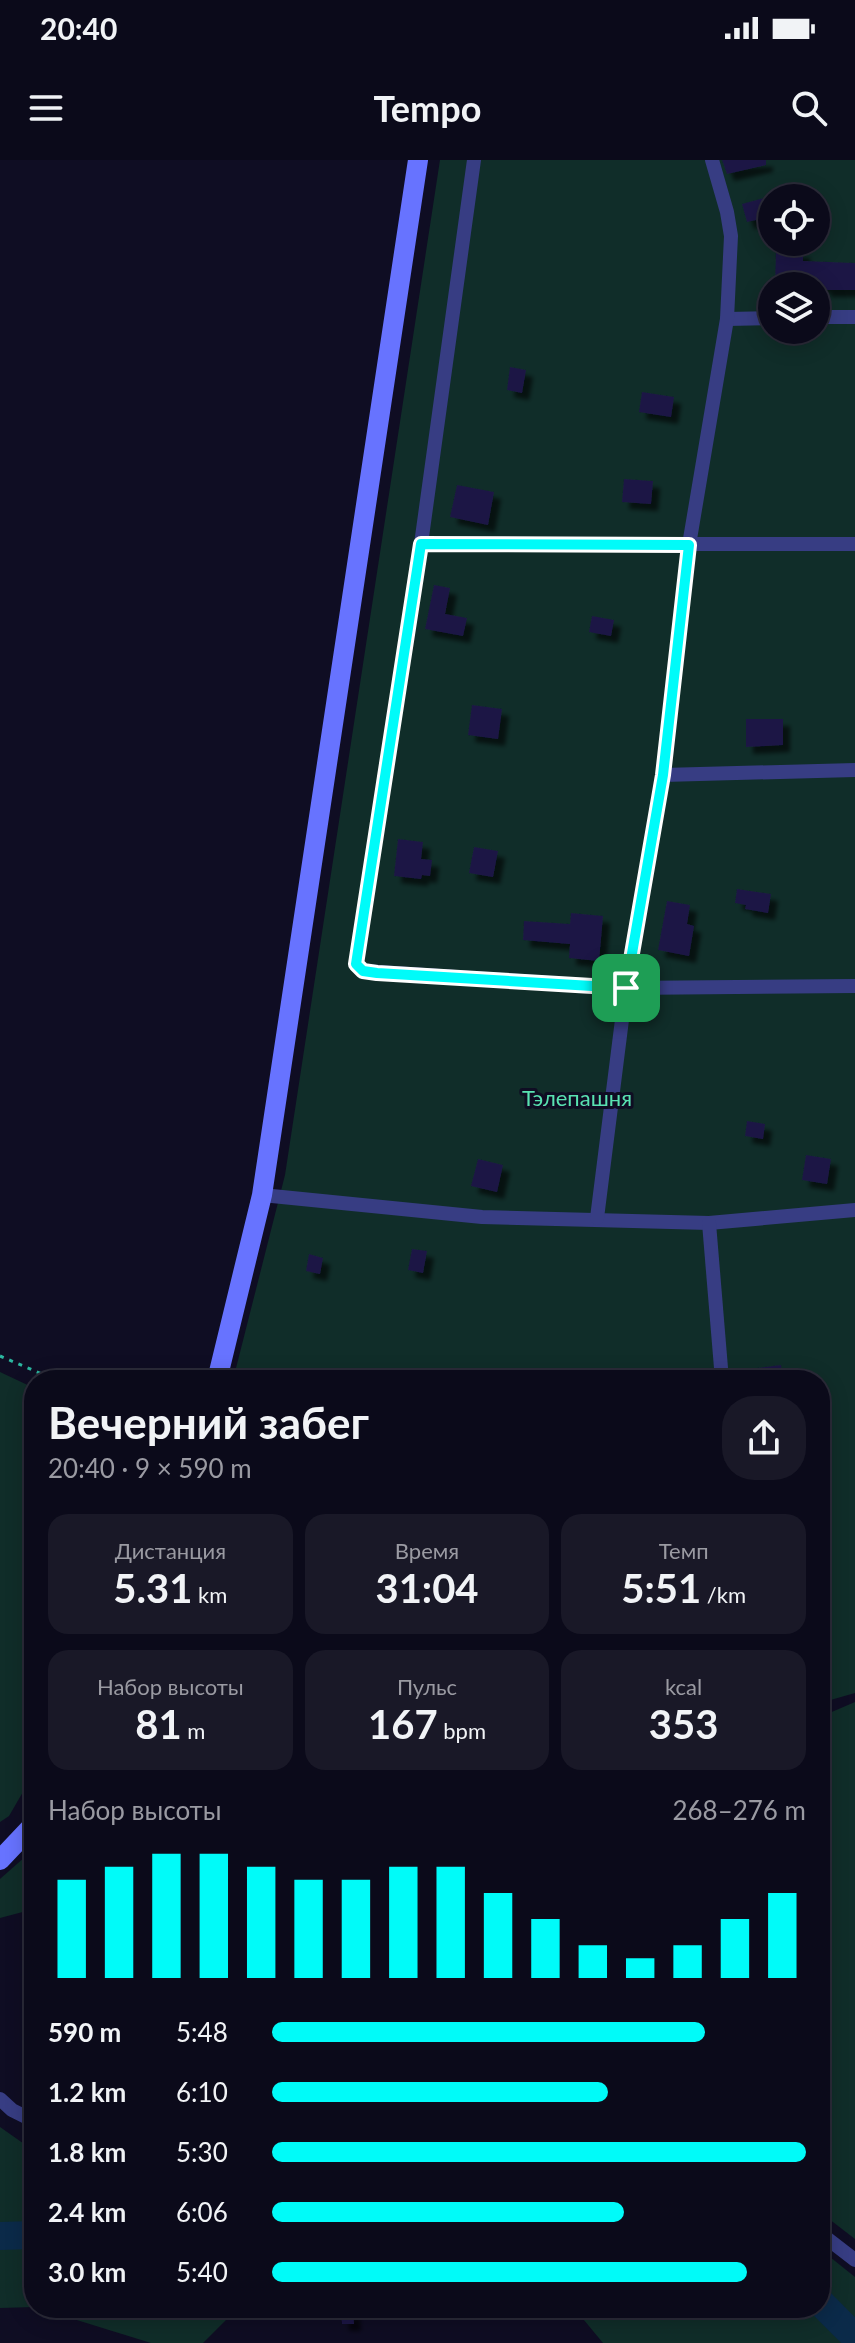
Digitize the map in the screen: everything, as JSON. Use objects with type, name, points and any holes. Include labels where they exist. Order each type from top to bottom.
[{"type":"street","points":[[219,1370],[262,1195],[418,160]]},
{"type":"street","points":[[474,160],[421,544],[356,964],[363,971],[377,973],[626,988],[855,986]]},
{"type":"street","points":[[597,1218],[626,988],[663,775],[689,545],[727,319],[731,236],[712,160]]},
{"type":"street","points":[[830,317],[855,317]]},
{"type":"street","points":[[727,319],[758,318]]},
{"type":"street","points":[[421,544],[855,544]]},
{"type":"street","points":[[663,775],[855,770]]},
{"type":"street","points":[[262,1195],[482,1217],[709,1223],[855,1210]]},
{"type":"street","points":[[709,1223],[721,1370]]},
{"type":"street","points":[[0,1860],[24,1835]]},
{"type":"street","points":[[0,2099],[24,2116]]},
{"type":"street","points":[[830,2241],[855,2260]]},
{"type":"path","points":[[0,1356],[33,1370]]},
{"type":"green space","name":"Тэлепашня","points":[[440,160],[855,160],[855,1693],[830,1700],[830,1370],[236,1370],[285,1175]]},
{"type":"green space","points":[[0,1372],[24,1383],[24,1790],[9,1816],[0,1822]]},
{"type":"green space","points":[[855,1702],[855,2239],[830,2220],[830,1713]]},
{"type":"green space","points":[[24,1858],[24,1912],[0,1918],[0,1879]]},
{"type":"green space","points":[[0,2127],[24,2144],[24,2307],[0,2308]]},
{"type":"green space","points":[[830,2257],[855,2277],[855,2343],[603,2343],[582,2318],[830,2318]]},
{"type":"green space","points":[[70,2318],[228,2318],[203,2343],[151,2343]]},
{"type":"building","points":[[722,160],[766,160],[766,165],[727,174]]},
{"type":"building","points":[[758,200],[758,220],[747,222],[742,204]]},
{"type":"building","points":[[776,256],[803,256],[803,261],[855,263],[855,290],[830,290],[830,272],[775,272]]},
{"type":"building","points":[[510,367],[526,370],[522,393],[507,390]]},
{"type":"building","points":[[642,392],[674,397],[671,417],[639,412]]},
{"type":"building","points":[[624,479],[653,481],[651,504],[622,502]]},
{"type":"building","points":[[457,485],[494,492],[488,525],[450,517]]},
{"type":"building","points":[[434,585],[450,588],[445,614],[467,618],[463,636],[425,629]]},
{"type":"building","points":[[592,616],[614,620],[611,636],[589,632]]},
{"type":"building","points":[[472,705],[502,709],[498,739],[468,735]]},
{"type":"building","points":[[746,719],[783,719],[783,745],[746,747]]},
{"type":"building","points":[[398,839],[423,842],[421,859],[432,860],[430,876],[422,875],[421,879],[394,876]]},
{"type":"building","points":[[474,847],[498,851],[493,877],[469,873]]},
{"type":"building","points":[[737,889],[771,894],[768,913],[745,909],[746,905],[735,903]]},
{"type":"building","points":[[667,901],[690,905],[687,924],[694,926],[689,956],[658,950]]},
{"type":"building","points":[[571,913],[603,916],[599,961],[569,958],[570,944],[523,940],[524,921],[570,924]]},
{"type":"building","points":[[747,1121],[765,1124],[763,1139],[745,1136]]},
{"type":"building","points":[[806,1155],[831,1159],[827,1184],[802,1180]]},
{"type":"building","points":[[478,1159],[503,1165],[497,1192],[471,1186]]},
{"type":"building","points":[[412,1249],[427,1251],[423,1273],[408,1270]]},
{"type":"building","points":[[309,1254],[323,1258],[320,1274],[306,1271]]},
{"type":"building","points":[[781,1365],[782,1370],[757,1370]]},
{"type":"building","points":[[342,2318],[354,2318],[354,2324],[342,2324]]},
{"type":"waterway","points":[[0,2236],[24,2235]]},
{"type":"waterway","points":[[830,2312],[855,2337]]},
{"type":"route","points":[[421,544],[689,545],[663,775],[626,988],[377,973],[363,971],[356,964],[421,544]]}]
